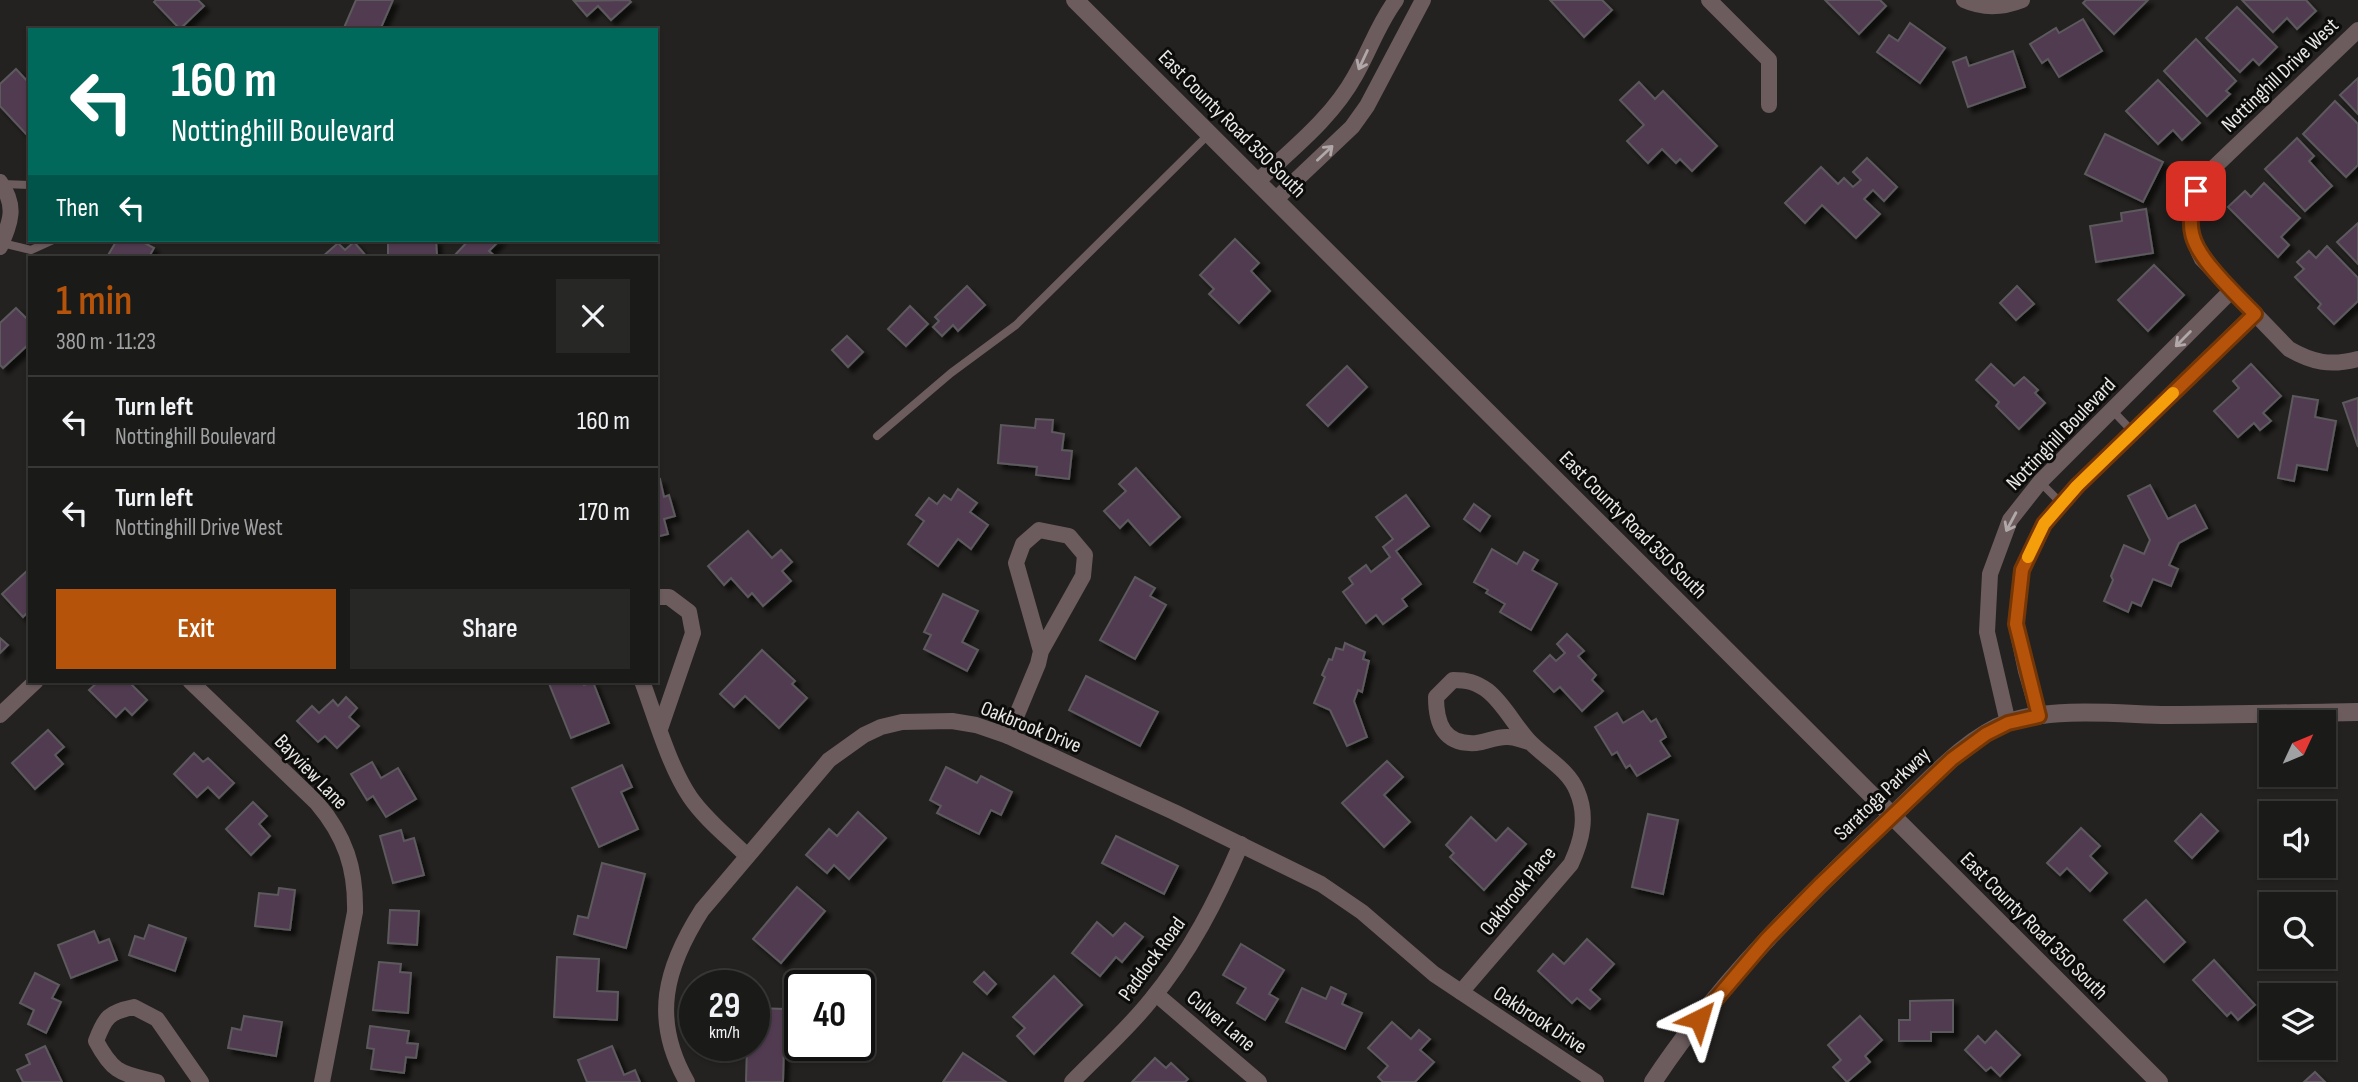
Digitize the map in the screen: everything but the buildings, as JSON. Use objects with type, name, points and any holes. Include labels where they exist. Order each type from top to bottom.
[{"type":"street","name":"East County Road 350 South","points":[[1076,0],[2158,1082]]},
{"type":"street","points":[[1257,182],[1330,113],[1355,76],[1382,18],[1395,0]]},
{"type":"street","points":[[1709,0],[1769,60],[1769,104]]},
{"type":"street","points":[[1964,0],[1993,7],[2022,0]]},
{"type":"street","points":[[1275,200],[1352,127],[1367,106],[1418,2]]},
{"type":"street","name":"Nottinghill Drive West","points":[[2358,30],[2205,176],[2196,191],[2190,226],[2194,243],[2203,259],[2289,349],[2305,358],[2329,363],[2358,359]]},
{"type":"street","points":[[1,183],[12,207],[9,225],[1,245]]},
{"type":"street","name":"Nottinghill Boulevard","points":[[2008,723],[1987,632],[1990,575],[2010,520],[2040,482],[2231,291]]},
{"type":"street","points":[[2039,716],[2016,624],[2022,570],[2044,524],[2133,432],[2255,314]]},
{"type":"street","points":[[1008,736],[1041,651],[1083,576],[1085,555],[1069,536],[1039,530],[1023,544],[1016,563],[1041,651]]},
{"type":"street","points":[[658,597],[669,597],[689,612],[693,634],[660,729]]},
{"type":"street","name":"Oakbrook Place","points":[[1489,961],[1562,875],[1580,845],[1583,825],[1581,804],[1571,779],[1530,742],[1489,692],[1471,680],[1453,680],[1436,697],[1436,717],[1442,730],[1459,743],[1476,743],[1507,737],[1530,742]]},
{"type":"street","points":[[0,715],[34,683]]},
{"type":"street","name":"Bayview Lane","points":[[192,683],[317,803],[332,821],[352,864],[355,912],[322,1082]]},
{"type":"street","points":[[643,683],[688,795],[697,808],[747,856]]},
{"type":"street","name":"Saratoga Parkway","points":[[1653,1082],[1699,1019],[1767,939],[1963,750],[2008,723],[2039,716],[2358,712]]},
{"type":"street","name":"Oakbrook Drive","points":[[687,1082],[674,1051],[667,1022],[666,993],[672,965],[685,936],[702,910],[829,760],[845,747],[881,727],[926,720],[976,725],[1008,736],[1321,884],[1362,912],[1434,974],[1596,1082]]},
{"type":"street","name":"Paddock Road","points":[[1072,1082],[1156,994],[1187,951],[1210,911],[1241,844]]},
{"type":"street","name":"Oakbrook Drive","points":[[1461,992],[1489,961]]},
{"type":"street","name":"Culver Lane","points":[[1156,994],[1260,1081]]},
{"type":"street","points":[[157,1082],[119,1073],[105,1058],[96,1041],[102,1026],[114,1011],[134,1007],[157,1019],[201,1082]]},
{"type":"lane","points":[[877,436],[951,373],[1023,318],[1209,134]]},
{"type":"lane","points":[[1,183],[28,185]]},
{"type":"lane","points":[[1,245],[31,250],[49,242]]},
{"type":"lane","points":[[2112,410],[2133,432]]},
{"type":"lane","points":[[2040,482],[2062,504]]},
{"type":"slow traffic","points":[[2028,557],[2044,524],[2077,486],[2173,393]]},
{"type":"route","points":[[1699,1019],[1767,939],[1952,759],[1986,734],[2008,723],[2039,716],[2016,624],[2022,570],[2044,524],[2077,486],[2255,314],[2203,259],[2194,243],[2190,226],[2196,191]]}]
